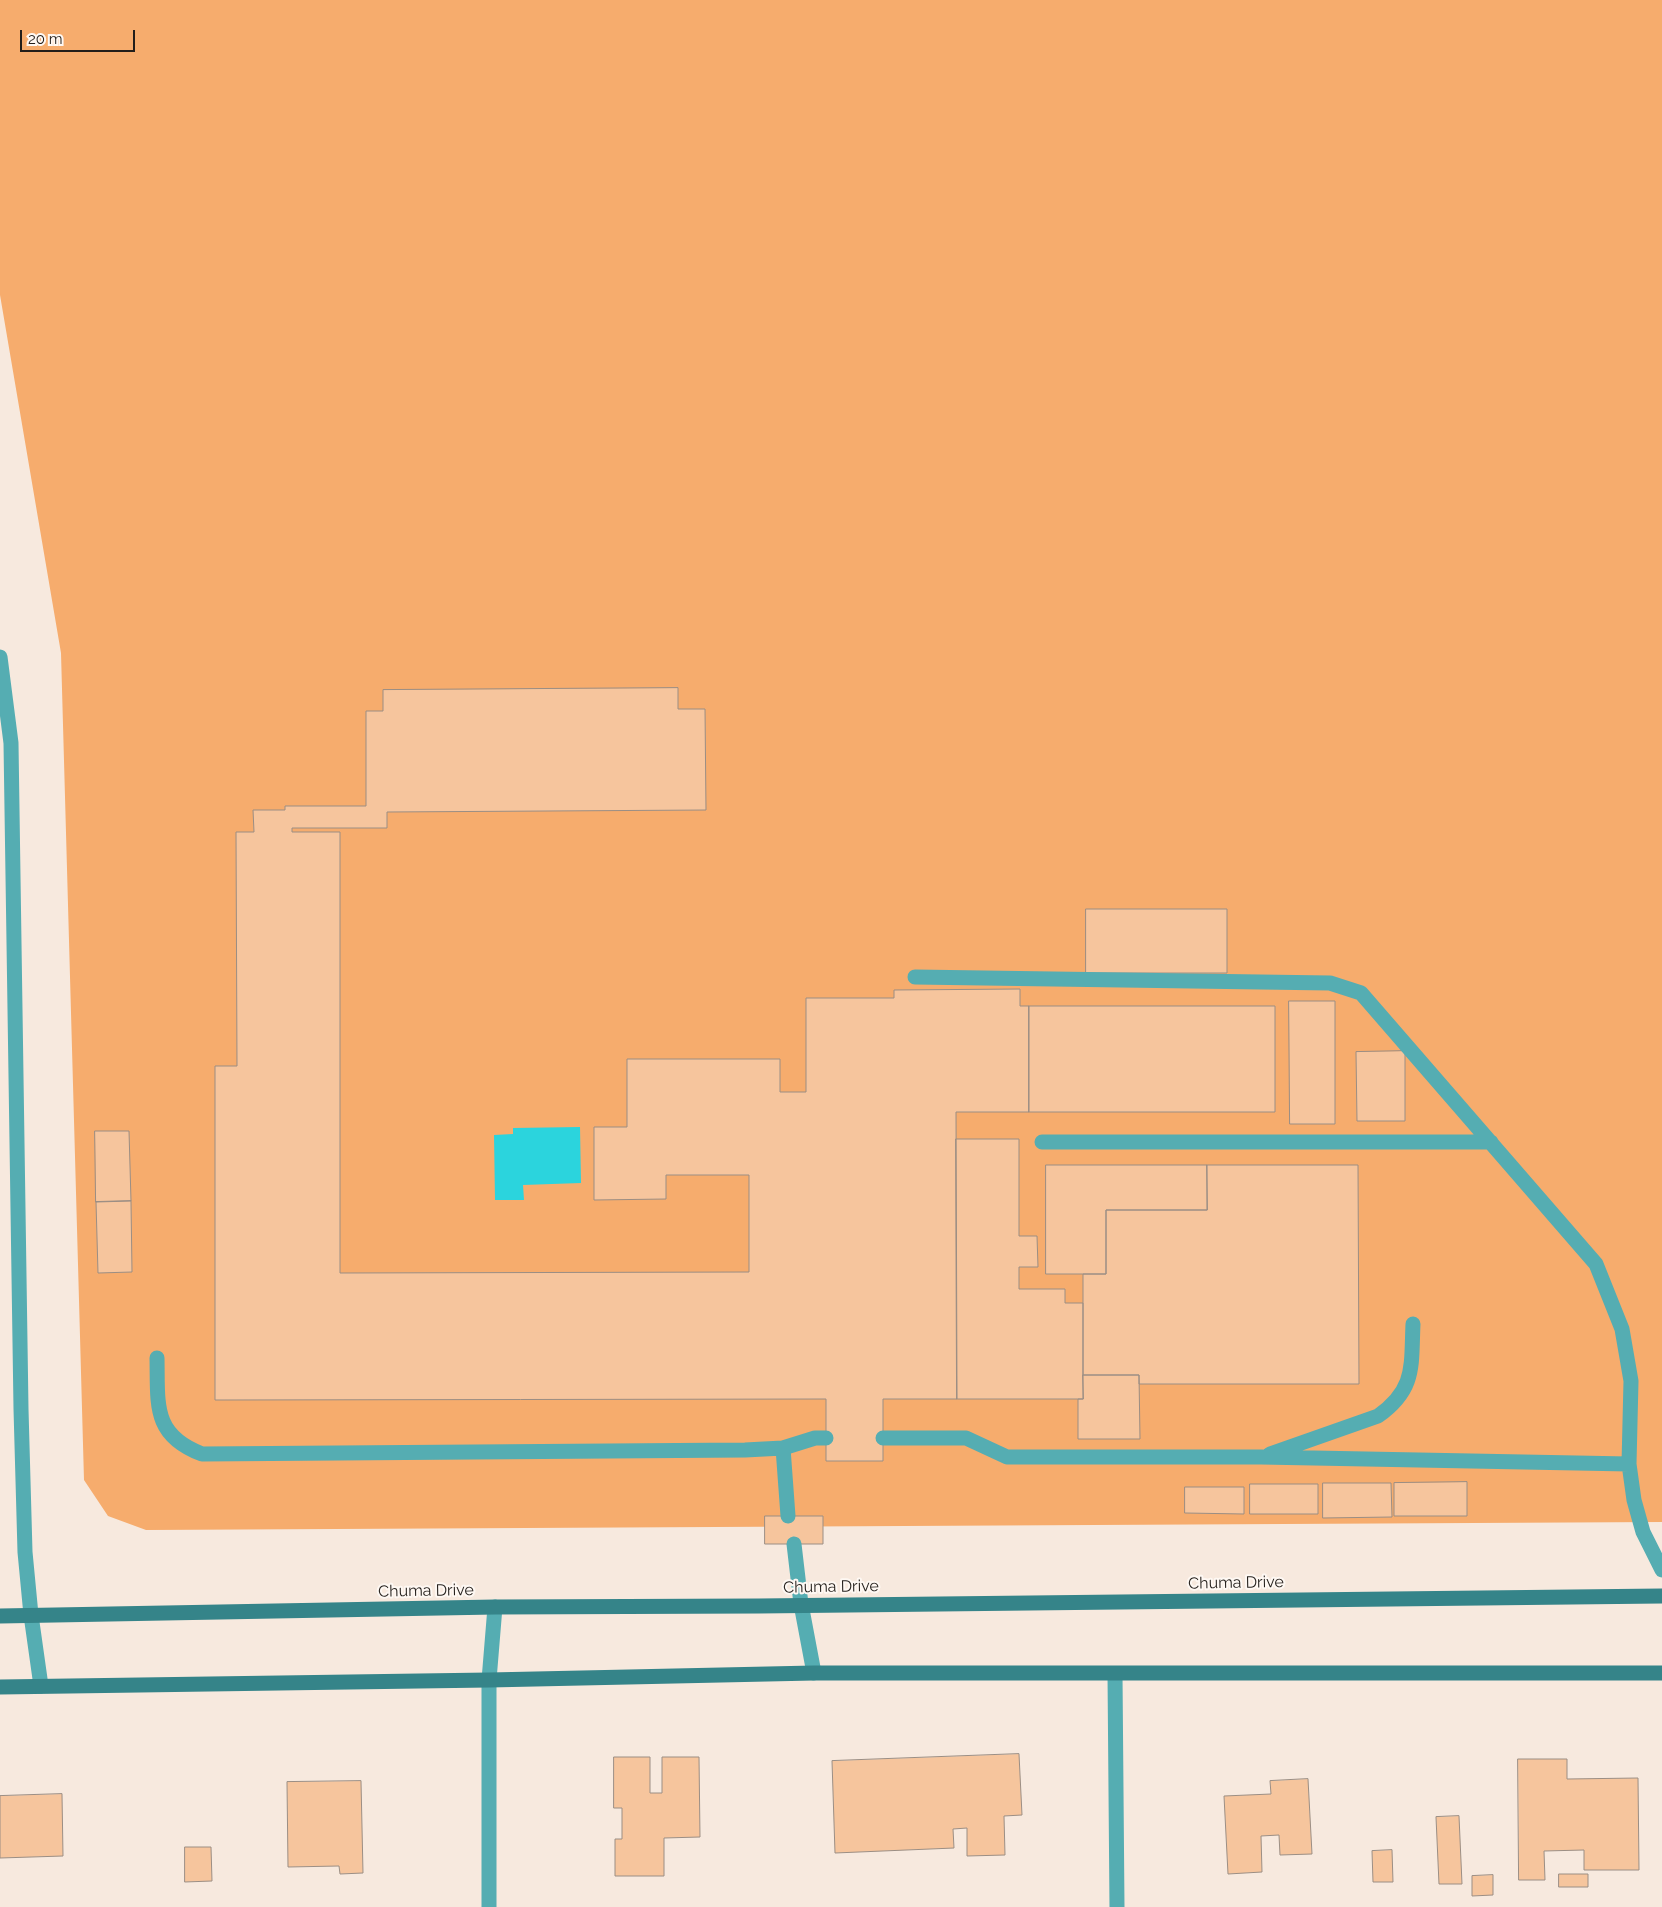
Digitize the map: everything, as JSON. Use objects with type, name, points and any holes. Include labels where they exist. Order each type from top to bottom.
[{"type":"main road","name":"Chuma Drive","points":[[0,1616],[495,1607],[1662,1596]]},
{"type":"main road","points":[[0,1687],[814,1673],[1662,1674]]},
{"type":"street","points":[[0,657],[11,743],[21,1409],[25,1552],[30,1616],[41,1686]]},
{"type":"street","points":[[915,977],[1330,983],[1361,993],[1596,1264],[1622,1329],[1631,1381],[1629,1464],[1634,1500],[1643,1532],[1662,1570]]},
{"type":"street","points":[[1042,1142],[1491,1142]]},
{"type":"street","points":[[1261,1457],[1378,1416],[1392,1406],[1404,1392],[1411,1372],[1413,1324]]},
{"type":"street","points":[[157,1358],[158,1406],[164,1424],[174,1439],[187,1449],[202,1454],[745,1450],[783,1448],[815,1438],[826,1438]]},
{"type":"street","points":[[883,1438],[966,1438],[1007,1457],[1261,1457],[1629,1464]]},
{"type":"street","points":[[783,1448],[788,1516]]},
{"type":"street","points":[[794,1544],[801,1604],[814,1673]]},
{"type":"street","points":[[489,1907],[489,1680],[495,1607]]},
{"type":"street","points":[[1116,1674],[1118,1907]]},
{"type":"shaded area","points":[[0,0],[1662,0],[1662,1522],[146,1530],[108,1516],[84,1480],[61,653],[0,295]]},
{"type":"water","points":[[580,1127],[581,1183],[523,1185],[524,1200],[495,1200],[494,1135],[513,1134],[513,1128]]},
{"type":"building","points":[[678,688],[678,709],[705,709],[706,810],[387,812],[387,828],[292,828],[292,832],[340,832],[340,1273],[749,1272],[749,1175],[666,1175],[666,1199],[594,1200],[594,1127],[627,1127],[627,1059],[780,1059],[780,1092],[806,1092],[806,998],[894,998],[894,990],[1020,989],[1020,1006],[1029,1006],[1029,1112],[956,1112],[957,1399],[883,1399],[883,1461],[826,1461],[826,1399],[215,1400],[215,1066],[237,1066],[236,832],[254,832],[253,810],[285,810],[285,806],[366,806],[366,711],[383,711],[383,690]]},
{"type":"building","points":[[1086,909],[1227,909],[1227,973],[1086,973]]},
{"type":"building","points":[[1289,1001],[1335,1001],[1335,1124],[1290,1124]]},
{"type":"building","points":[[1029,1006],[1275,1006],[1275,1112],[1029,1112]]},
{"type":"building","points":[[1405,1051],[1405,1121],[1357,1121],[1356,1052]]},
{"type":"building","points":[[95,1131],[129,1131],[131,1201],[96,1202]]},
{"type":"building","points":[[956,1139],[1019,1139],[1019,1236],[1037,1236],[1038,1267],[1019,1267],[1019,1289],[1065,1289],[1065,1303],[1083,1303],[1083,1399],[957,1399]]},
{"type":"building","points":[[1046,1165],[1207,1165],[1207,1210],[1106,1210],[1106,1274],[1046,1274]]},
{"type":"building","points":[[1207,1165],[1358,1165],[1359,1384],[1139,1384],[1139,1375],[1083,1375],[1083,1274],[1106,1274],[1106,1210],[1207,1210]]},
{"type":"building","points":[[131,1201],[132,1272],[98,1273],[96,1202]]},
{"type":"building","points":[[1083,1375],[1139,1375],[1140,1439],[1078,1439],[1078,1399],[1083,1399]]},
{"type":"building","points":[[1467,1482],[1467,1516],[1394,1516],[1394,1483]]},
{"type":"building","points":[[1323,1483],[1391,1483],[1392,1517],[1323,1518]]},
{"type":"building","points":[[1250,1484],[1318,1484],[1318,1514],[1250,1514]]},
{"type":"building","points":[[1185,1487],[1244,1487],[1244,1514],[1185,1513]]},
{"type":"building","points":[[765,1516],[823,1516],[823,1544],[765,1544]]},
{"type":"building","points":[[1019,1754],[1022,1815],[1004,1816],[1005,1855],[967,1856],[967,1828],[953,1829],[954,1848],[835,1853],[832,1761]]},
{"type":"building","points":[[614,1757],[650,1757],[650,1793],[662,1793],[662,1757],[699,1757],[700,1837],[664,1838],[664,1876],[615,1876],[615,1839],[622,1839],[622,1808],[614,1808]]},
{"type":"building","points":[[1518,1759],[1567,1759],[1567,1779],[1638,1778],[1639,1870],[1584,1870],[1584,1850],[1544,1851],[1545,1880],[1519,1880]]},
{"type":"building","points":[[1308,1779],[1312,1854],[1280,1855],[1279,1835],[1261,1836],[1262,1872],[1228,1874],[1224,1796],[1271,1794],[1270,1781]]},
{"type":"building","points":[[361,1781],[363,1873],[340,1874],[339,1866],[288,1867],[287,1782]]},
{"type":"building","points":[[62,1794],[63,1856],[0,1858],[0,1796]]},
{"type":"building","points":[[1459,1816],[1462,1884],[1439,1884],[1436,1817]]},
{"type":"building","points":[[185,1847],[211,1847],[212,1881],[185,1882]]},
{"type":"building","points":[[1392,1850],[1393,1882],[1373,1882],[1372,1851]]},
{"type":"building","points":[[1559,1874],[1588,1874],[1588,1887],[1559,1887]]},
{"type":"building","points":[[1493,1875],[1493,1895],[1472,1896],[1472,1876]]}]
